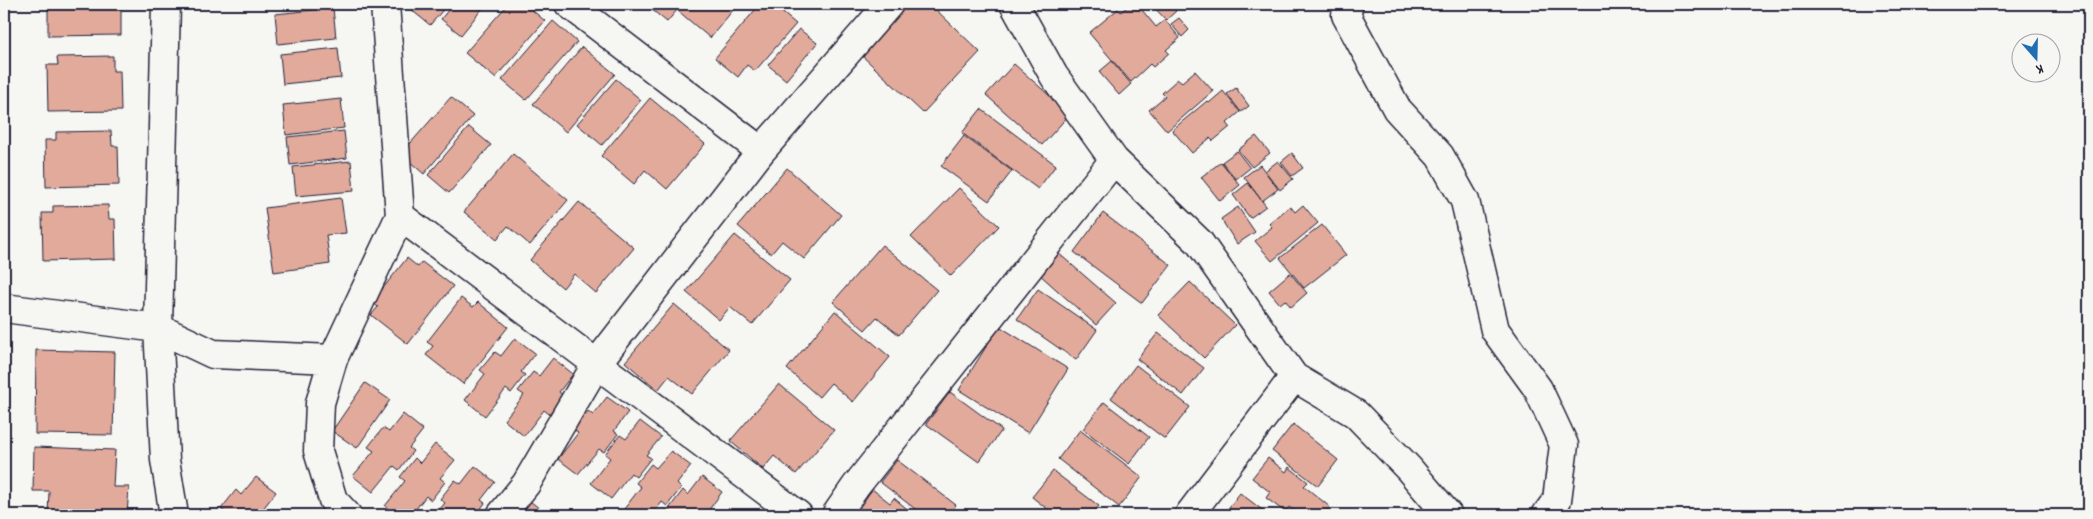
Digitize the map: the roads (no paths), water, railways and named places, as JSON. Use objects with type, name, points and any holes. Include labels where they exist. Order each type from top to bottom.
[{"type":"street","points":[[166,4],[158,328],[165,460],[174,515]]},
{"type":"street","points":[[347,515],[333,500],[318,452],[320,403],[333,359],[400,216],[385,4]]},
{"type":"street","points":[[569,4],[762,151]]},
{"type":"street","points":[[501,515],[526,484],[597,363],[762,151],[890,4]]},
{"type":"street","points":[[1014,4],[1054,76],[1114,160],[1200,242],[1294,377],[1356,414],[1409,469],[1448,515]]},
{"type":"street","points":[[1349,4],[1346,14],[1397,109],[1440,156],[1465,201],[1495,330],[1538,388],[1564,445],[1557,500],[1546,515]]},
{"type":"street","points":[[836,515],[862,478],[1114,160]]},
{"type":"street","points":[[400,216],[798,515]]},
{"type":"street","points":[[4,308],[158,328],[213,354],[333,359]]},
{"type":"street","points":[[1189,515],[1294,377]]}]
